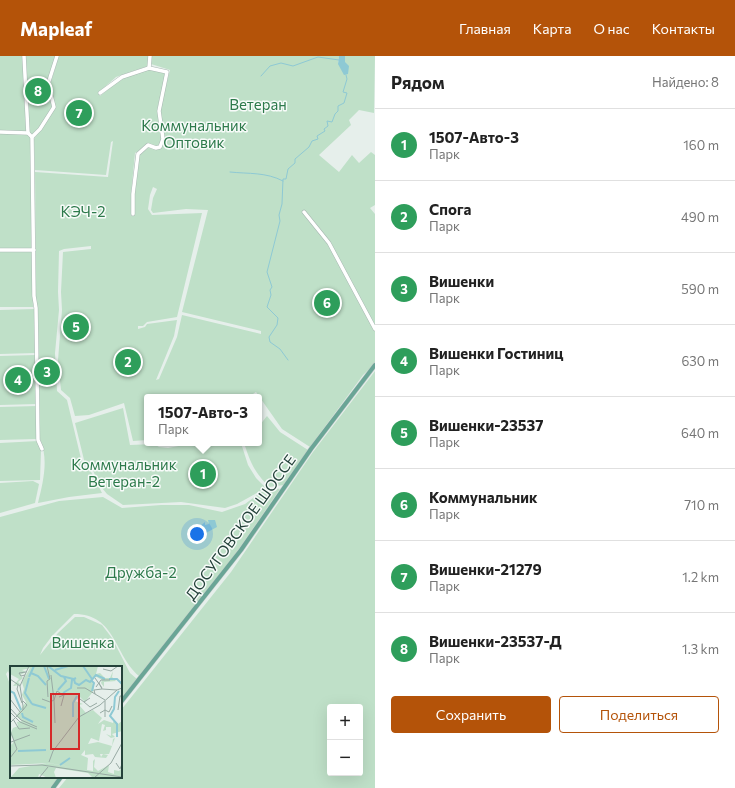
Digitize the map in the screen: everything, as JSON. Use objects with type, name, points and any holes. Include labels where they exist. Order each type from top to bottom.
[{"type":"main road","name":"ДОСУГОВСКОЕ ШОССЕ","points":[[122,701],[241,550],[311,449],[375,365]]},
{"type":"main road","points":[[53,788],[60,778]]},
{"type":"street","points":[[24,56],[28,133],[32,137],[38,440],[42,449]]},
{"type":"street","points":[[32,137],[40,130],[54,106],[48,84],[57,56]]},
{"type":"street","points":[[148,68],[150,56]]},
{"type":"street","points":[[100,93],[122,77],[148,68],[168,72],[158,111],[164,139],[160,147],[156,148],[148,145],[138,154],[133,194],[133,214]]},
{"type":"street","points":[[0,132],[28,133]]},
{"type":"street","points":[[304,212],[329,243],[375,328]]},
{"type":"street","points":[[0,250],[34,250]]},
{"type":"green space","points":[[0,56],[23,56],[26,131],[0,131]]},
{"type":"green space","points":[[26,56],[56,56],[47,84],[53,106],[39,128],[32,135],[28,130]]},
{"type":"green space","points":[[59,56],[149,56],[148,66],[116,77],[98,93],[100,96],[121,79],[150,69],[166,73],[157,110],[162,138],[160,144],[156,146],[149,144],[135,153],[131,194],[131,216],[134,216],[134,191],[138,155],[150,147],[157,149],[165,139],[160,110],[170,70],[151,64],[152,56],[339,56],[338,64],[345,62],[345,56],[375,56],[374,113],[359,110],[349,120],[351,125],[319,155],[339,172],[352,155],[359,163],[371,152],[375,155],[375,205],[370,208],[375,214],[375,364],[363,375],[310,447],[282,429],[262,401],[262,394],[257,394],[256,392],[253,394],[144,394],[144,440],[133,441],[124,403],[89,415],[75,416],[70,398],[61,390],[58,360],[62,310],[61,292],[63,252],[91,249],[91,246],[64,249],[59,251],[59,310],[55,353],[57,391],[67,400],[83,467],[89,468],[102,493],[38,503],[45,463],[43,447],[40,439],[38,309],[36,301],[35,172],[108,177],[113,141],[111,142],[106,175],[35,170],[34,139],[55,108],[50,85]],"holes":[[[153,187],[157,189],[153,198],[151,210],[153,213],[186,209],[208,210],[182,312],[261,331],[261,334],[182,315],[177,337],[159,379],[156,380],[174,336],[177,320],[147,324],[145,327],[138,329],[138,326],[143,326],[147,322],[177,317],[202,213],[152,215],[148,209]]]},
{"type":"green space","points":[[0,133],[28,135],[31,139],[31,248],[0,248]]},
{"type":"green space","points":[[0,251],[32,251],[33,307],[0,307]]},
{"type":"green space","points":[[35,309],[36,353],[0,354],[0,310]]},
{"type":"green space","points":[[36,355],[37,404],[0,405],[0,356]]},
{"type":"green space","points":[[375,371],[375,788],[59,788],[67,778],[122,778],[122,709],[231,572],[313,452]]},
{"type":"green space","points":[[37,406],[36,439],[0,440],[0,407]]},
{"type":"green space","name":"Коммунальник Ветеран-2","points":[[123,408],[130,445],[144,444],[144,446],[168,448],[178,446],[242,446],[248,465],[256,478],[266,488],[237,504],[225,508],[181,502],[123,505],[107,494],[98,483],[91,465],[85,464],[75,423]]},
{"type":"green space","points":[[267,416],[280,432],[308,450],[284,485],[269,487],[254,467],[245,446],[262,446],[262,422]]},
{"type":"green space","points":[[38,441],[41,450],[40,480],[0,481],[0,443]]},
{"type":"green space","points":[[33,481],[39,484],[35,503],[0,513],[0,483]]},
{"type":"green space","name":"Дружба-2","points":[[272,488],[280,489],[230,562],[139,676],[124,657],[113,637],[106,628],[98,621],[88,616],[74,614],[52,636],[43,648],[40,655],[58,633],[75,617],[84,617],[102,625],[112,638],[130,673],[137,679],[122,698],[122,666],[10,666],[10,676],[8,671],[6,674],[10,684],[10,778],[58,778],[51,788],[0,788],[0,517],[59,501],[103,497],[122,508],[161,505],[189,505],[222,512],[245,504],[261,492]]},
{"type":"water","points":[[339,56],[345,56],[345,62],[349,66],[348,74],[344,75],[338,64]]},
{"type":"water","points":[[208,520],[215,520],[217,527],[204,534],[205,529],[199,527],[205,522],[205,525],[209,524]]},
{"type":"waterway","points":[[261,76],[270,66],[281,63],[293,66],[318,57],[339,60]]},
{"type":"waterway","points":[[288,360],[280,349],[270,342],[269,337],[277,325],[278,318],[267,307],[271,295],[270,290],[272,287],[267,272],[280,221],[279,215],[282,204],[283,179],[286,179],[288,169],[295,163],[295,159],[309,147],[312,141],[318,139],[317,136],[325,131],[324,129],[328,126],[327,121],[332,122],[338,111],[338,106],[344,103],[347,93],[343,92],[347,79],[346,75]]},
{"type":"waterway","points":[[230,172],[270,176],[283,181]]},
{"type":"place","name":"Вишенки-23537-Д","points":[[38,91]]},
{"type":"place","name":"Вишенки-21279","points":[[79,113]]},
{"type":"place","name":"Коммунальник","points":[[327,303]]},
{"type":"place","name":"Вишенки-23537","points":[[76,327]]},
{"type":"place","name":"Спога","points":[[128,362]]},
{"type":"place","name":"Вишенки","points":[[47,372]]},
{"type":"place","name":"Вишенки Гостиниц","points":[[18,380]]},
{"type":"place","name":"1507-Авто-3","points":[[203,474]]},
{"type":"park label","name":"Ветеран","points":[[258,104]]},
{"type":"park label","name":"Коммунальник Оптовик","points":[[194,134]]},
{"type":"park label","name":"КЭЧ-2","points":[[83,211]]},
{"type":"park label","name":"Вишенка","points":[[83,642]]}]
